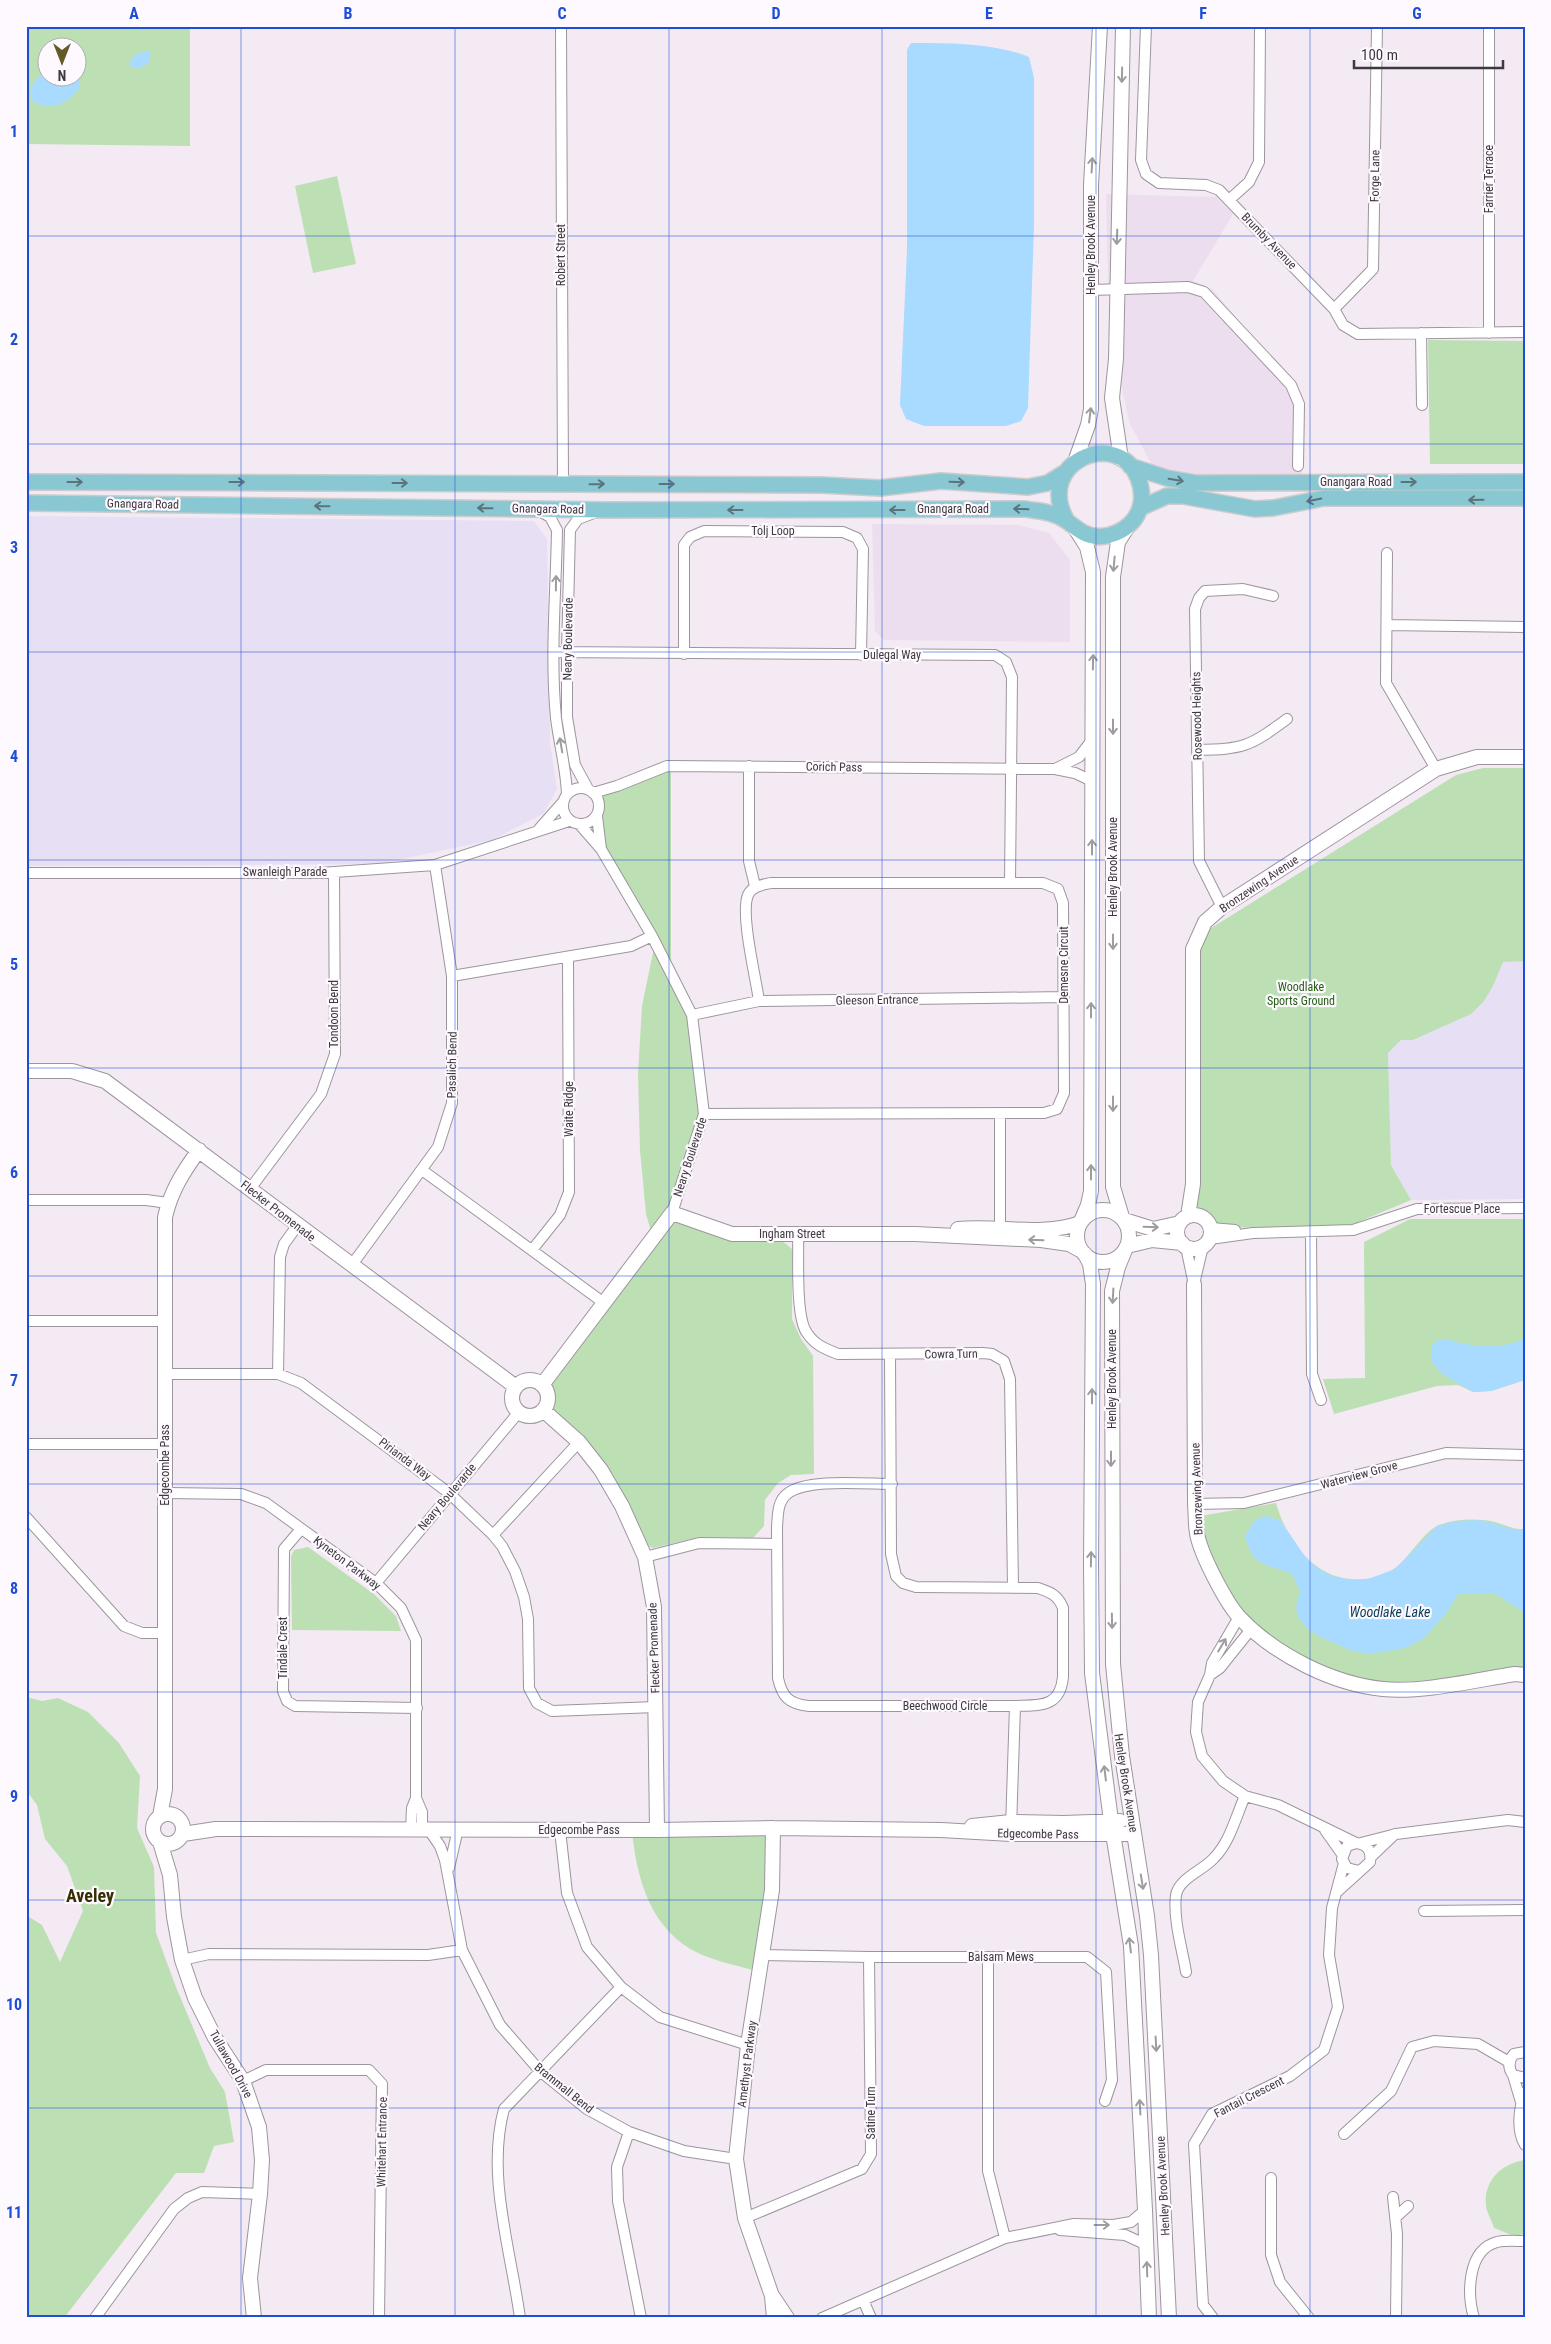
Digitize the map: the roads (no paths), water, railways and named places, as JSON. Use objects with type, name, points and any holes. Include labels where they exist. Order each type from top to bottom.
[{"type":"main road","points":[[1098,454],[1110,454],[1125,462],[1141,485],[1136,514],[1124,530],[1105,536],[1086,534],[1071,524],[1061,510],[1058,498],[1064,474],[1075,462],[1098,454]]},
{"type":"main road","name":"Gnangara Road","points":[[1125,462],[1167,478],[1196,482],[1525,482]]},
{"type":"main road","name":"Gnangara Road","points":[[26,482],[822,485],[867,488],[941,481],[1028,487],[1048,483],[1064,474]]},
{"type":"main road","name":"Gnangara Road","points":[[1136,514],[1167,496],[1182,496],[1255,509],[1273,508],[1324,498],[1417,497],[1471,500],[1525,498]]},
{"type":"main road","name":"Gnangara Road","points":[[26,503],[607,510],[1026,509],[1056,515],[1071,524]]},
{"type":"street","name":"Robert Street","points":[[562,26],[563,484]]},
{"type":"street","name":"Henley Brook Avenue","points":[[1075,462],[1088,425],[1091,409],[1091,185],[1100,26]]},
{"type":"street","name":"Henley Brook Avenue","points":[[1123,26],[1116,359],[1112,398],[1125,462]]},
{"type":"street","name":"Brumby Avenue","points":[[1146,26],[1141,160],[1146,174],[1159,183],[1206,185],[1219,190],[1334,309],[1344,325],[1358,334],[1525,332]]},
{"type":"street","points":[[1229,200],[1249,182],[1258,162],[1260,26]]},
{"type":"street","name":"Forge Lane","points":[[1334,309],[1373,268],[1377,26]]},
{"type":"street","name":"Farrier Terrace","points":[[1489,26],[1489,332]]},
{"type":"street","points":[[1091,290],[1188,287],[1204,292],[1292,385],[1299,404],[1298,466]]},
{"type":"street","points":[[1421,333],[1422,405]]},
{"type":"street","name":"Neary Boulevarde","points":[[532,508],[550,517],[557,530],[554,652],[556,718],[566,768],[567,794]]},
{"type":"street","name":"Neary Boulevarde","points":[[590,791],[575,765],[567,717],[566,652],[570,530],[578,519],[587,514],[607,510]]},
{"type":"street","name":"Henley Brook Avenue","points":[[1123,1219],[1113,1187],[1113,577],[1118,542],[1136,514]]},
{"type":"street","name":"Henley Brook Avenue","points":[[1071,524],[1087,547],[1093,572],[1091,1191],[1088,1205],[1081,1221]]},
{"type":"street","name":"Tolj Loop","points":[[684,654],[684,545],[690,537],[704,531],[843,532],[857,538],[863,549],[861,655]]},
{"type":"street","points":[[1388,553],[1386,682],[1436,769]]},
{"type":"street","name":"Rosewood Heights","points":[[1222,907],[1199,861],[1195,609],[1199,598],[1205,591],[1243,589],[1273,596]]},
{"type":"street","points":[[1388,625],[1525,627]]},
{"type":"street","name":"Dulegal Way","points":[[554,652],[994,655],[1006,662],[1012,677],[1010,883]]},
{"type":"street","points":[[1197,750],[1235,749],[1253,743],[1287,719]]},
{"type":"street","name":"Corich Pass","points":[[1055,768],[1079,757],[1092,740]]},
{"type":"street","name":"Bronzewing Avenue","points":[[1189,1218],[1193,1184],[1193,949],[1205,922],[1222,907],[1436,769],[1477,757],[1525,757]]},
{"type":"street","name":"Corich Pass","points":[[590,791],[617,786],[667,766],[1055,768],[1075,773],[1092,781]]},
{"type":"street","points":[[749,766],[749,861],[755,886],[748,895],[746,916],[759,1001]]},
{"type":"street","name":"Corich Pass","points":[[599,804],[617,786]]},
{"type":"street","points":[[576,788],[590,791],[599,804],[596,816],[589,823],[580,825],[569,821],[563,813],[562,804],[567,794],[576,788]]},
{"type":"street","name":"Swanleigh Parade","points":[[538,830],[562,804]]},
{"type":"street","name":"Neary Boulevarde","points":[[596,816],[601,849]]},
{"type":"street","name":"Swanleigh Parade","points":[[26,873],[334,872],[435,864],[569,821]]},
{"type":"street","name":"Neary Boulevarde","points":[[542,1385],[672,1213],[704,1114],[692,1015],[652,936],[601,849],[580,825]]},
{"type":"street","name":"Pasalich Bend","points":[[351,1266],[438,1147],[452,1103],[452,976],[435,864]]},
{"type":"street","name":"Tondoon Bend","points":[[250,1190],[321,1094],[334,1054],[334,872]]},
{"type":"street","name":"Demesne Circuit","points":[[704,1114],[1051,1112],[1057,1109],[1064,1093],[1064,903],[1058,889],[1043,883],[771,883],[755,886]]},
{"type":"street","points":[[452,976],[631,946],[652,936]]},
{"type":"street","name":"Waite Ridge","points":[[532,1250],[560,1215],[569,1192],[568,957]]},
{"type":"street","name":"Gleeson Entrance","points":[[692,1015],[759,1001],[1064,997]]},
{"type":"street","name":"Flecker Promenade","points":[[26,1071],[72,1071],[105,1081],[297,1226],[516,1387]]},
{"type":"street","points":[[1000,1113],[1000,1234]]},
{"type":"street","name":"Edgecombe Pass","points":[[198,1150],[178,1181],[168,1203],[165,1217],[164,1789],[175,1826],[216,1829],[560,1830],[773,1828],[941,1830],[1133,1827]]},
{"type":"street","points":[[422,1170],[604,1303]]},
{"type":"street","points":[[26,1200],[146,1200],[168,1203]]},
{"type":"street","name":"Fortescue Place","points":[[1208,1238],[1253,1232],[1353,1230],[1417,1209],[1525,1208]]},
{"type":"street","points":[[1106,1210],[1123,1219],[1153,1229],[1189,1218],[1208,1222],[1208,1238],[1192,1248],[1152,1240],[1126,1248],[1114,1259],[1106,1261],[1098,1261],[1084,1253],[1077,1238],[1081,1221],[1089,1213],[1106,1210]]},
{"type":"street","name":"Ingham Street","points":[[672,1213],[732,1234],[1000,1234],[1055,1228],[1081,1221]]},
{"type":"street","points":[[1184,1245],[1178,1234],[1189,1218]]},
{"type":"street","points":[[1123,1219],[1129,1234],[1126,1248]]},
{"type":"street","points":[[278,1374],[280,1257],[284,1244],[297,1226]]},
{"type":"street","points":[[1311,1232],[1312,1374],[1321,1400]]},
{"type":"street","name":"Cowra Turn","points":[[798,1234],[800,1315],[805,1332],[818,1346],[838,1354],[992,1354],[1004,1361],[1008,1367],[1010,1378],[1013,1588]]},
{"type":"street","name":"Ingham Street","points":[[1000,1234],[1069,1244],[1084,1253]]},
{"type":"street","name":"Bronzewing Avenue","points":[[1194,1284],[1208,1238]]},
{"type":"street","name":"Bronzewing Avenue","points":[[1184,1245],[1194,1284],[1195,1504],[1198,1537],[1213,1574],[1239,1617],[1280,1650],[1324,1675],[1383,1689],[1422,1688],[1515,1674],[1525,1675]]},
{"type":"street","name":"Henley Brook Avenue","points":[[1126,1248],[1118,1267],[1112,1291],[1111,1605],[1117,1721],[1151,1955],[1169,2318]]},
{"type":"street","name":"Henley Brook Avenue","points":[[1084,1253],[1090,1264],[1093,1284],[1092,1673],[1132,1962],[1147,2244],[1149,2318]]},
{"type":"street","points":[[26,1321],[165,1322]]},
{"type":"street","name":"Beechwood Circle","points":[[890,1355],[892,1484],[891,1554],[896,1576],[903,1583],[933,1588],[1038,1588],[1051,1592],[1059,1599],[1063,1608],[1062,1688],[1051,1702],[1041,1705],[1015,1706],[810,1706],[789,1701],[781,1689],[778,1678],[777,1544],[780,1502],[786,1494],[806,1485],[892,1484]]},
{"type":"street","name":"Pirianda Way","points":[[165,1374],[278,1374],[301,1382],[449,1493],[493,1535],[515,1571],[524,1596],[528,1619],[529,1688],[537,1703],[552,1710],[656,1707]]},
{"type":"street","points":[[526,1380],[538,1382],[542,1385],[547,1395],[546,1405],[543,1410],[529,1416],[519,1412],[512,1403],[513,1392],[516,1387],[526,1380]]},
{"type":"street","name":"Flecker Promenade","points":[[543,1410],[579,1442],[601,1470],[622,1506],[645,1557],[654,1607],[657,1830]]},
{"type":"street","name":"Neary Boulevarde","points":[[376,1583],[449,1493],[519,1412]]},
{"type":"street","points":[[493,1535],[579,1442]]},
{"type":"street","points":[[26,1444],[166,1444]]},
{"type":"street","name":"Waterview Grove","points":[[1195,1504],[1244,1503],[1446,1454],[1525,1455]]},
{"type":"street","name":"Kyneton Parkway","points":[[166,1493],[241,1494],[266,1503],[376,1583],[401,1608],[416,1640],[416,1798],[412,1808],[421,1829]]},
{"type":"street","points":[[26,1518],[124,1626],[142,1633],[165,1633]]},
{"type":"street","name":"Tindale Crest","points":[[301,1529],[284,1550],[283,1691],[287,1701],[295,1706],[417,1708]]},
{"type":"street","points":[[645,1557],[699,1543],[777,1544]]},
{"type":"street","points":[[1239,1617],[1212,1663],[1210,1675],[1202,1689],[1198,1702],[1196,1732],[1202,1756],[1223,1780],[1245,1796],[1278,1805],[1324,1829],[1358,1843],[1370,1851],[1371,1857],[1368,1866],[1359,1871],[1338,1891]]},
{"type":"street","points":[[1210,1675],[1220,1668],[1252,1628]]},
{"type":"street","points":[[1011,1828],[1015,1706]]},
{"type":"street","points":[[1186,1972],[1177,1917],[1176,1894],[1182,1883],[1213,1860],[1222,1850],[1245,1796]]},
{"type":"street","points":[[1343,1859],[1347,1846],[1396,1834],[1508,1820],[1525,1822]]},
{"type":"street","points":[[160,1842],[168,1845],[175,1826]]},
{"type":"street","name":"Tullawood Drive","points":[[170,1875],[160,1842],[156,1839],[153,1829],[175,1826],[170,1875],[174,1917],[182,1960],[195,1998],[215,2038],[243,2081],[259,2127],[262,2160],[260,2194],[250,2278],[254,2318]]},
{"type":"street","name":"Amethyst Parkway","points":[[773,1828],[772,1890],[748,2044],[736,2159],[745,2218],[772,2296],[774,2318]]},
{"type":"street","name":"Brammall Bend","points":[[421,1829],[440,1846],[448,1876],[462,1950],[500,2025],[540,2071],[587,2109],[629,2132],[684,2151],[736,2159]]},
{"type":"street","name":"Brammall Bend","points":[[448,1876],[451,1851],[458,1829]]},
{"type":"street","points":[[1324,1829],[1347,1868],[1359,1871]]},
{"type":"street","points":[[560,1830],[567,1893],[587,1947],[622,1987],[660,2017],[748,2044]]},
{"type":"street","points":[[1371,1857],[1396,1834]]},
{"type":"street","name":"Fantail Crescent","points":[[1213,2318],[1203,2305],[1194,2144],[1212,2114],[1290,2076],[1324,2050],[1338,2007],[1329,1955],[1332,1908],[1338,1891],[1343,1859]]},
{"type":"street","points":[[1424,1911],[1525,1910]]},
{"type":"street","points":[[182,1960],[208,1954],[428,1955],[462,1950]]},
{"type":"street","name":"Balsam Mews","points":[[762,1955],[1087,1957],[1106,1972],[1112,2080],[1105,2101]]},
{"type":"street","name":"Satine Turn","points":[[745,2218],[862,2169],[871,2154],[869,1957]]},
{"type":"street","points":[[988,1957],[988,2171],[1005,2238]]},
{"type":"street","points":[[520,2318],[500,2212],[498,2130],[504,2108],[622,1987]]},
{"type":"street","points":[[1344,2134],[1391,2091],[1412,2047],[1434,2041],[1478,2044],[1491,2050],[1516,2056],[1510,2072],[1514,2075],[1523,2097],[1519,2129],[1525,2145]]},
{"type":"street","name":"Whitehart Entrance","points":[[243,2081],[266,2070],[369,2070],[382,2084],[379,2318]]},
{"type":"street","points":[[1514,2075],[1525,2078]]},
{"type":"street","points":[[629,2132],[617,2167],[618,2202],[641,2318]]},
{"type":"street","points":[[1272,2178],[1272,2255],[1280,2282],[1309,2318]]},
{"type":"street","points":[[95,2318],[174,2209],[188,2198],[202,2192],[260,2194]]},
{"type":"street","points":[[1392,2197],[1396,2217],[1396,2318]]},
{"type":"street","points":[[1396,2217],[1408,2206]]},
{"type":"street","points":[[822,2318],[1005,2238],[1074,2224],[1113,2225],[1130,2222],[1145,2210]]},
{"type":"street","points":[[1054,2229],[1125,2235],[1147,2244]]},
{"type":"street","points":[[1474,2318],[1470,2296],[1472,2276],[1478,2257],[1485,2248],[1496,2242],[1525,2241]]},
{"type":"street","name":"Amethyst Parkway","points":[[772,2296],[788,2318]]},
{"type":"street","points":[[863,2300],[871,2318]]},
{"type":"water","points":[[911,43],[986,46],[1016,52],[1029,57],[1034,78],[1034,224],[1028,408],[1021,421],[1006,426],[924,426],[906,419],[900,405],[907,250],[907,50]]},
{"type":"water","points":[[146,51],[151,53],[149,63],[140,68],[131,68],[129,63],[135,55]]},
{"type":"water","points":[[37,79],[38,88],[79,88],[65,102],[47,106],[33,102],[32,86]]},
{"type":"water","points":[[1446,1339],[1466,1344],[1495,1346],[1525,1339],[1525,1380],[1491,1391],[1473,1392],[1441,1373],[1431,1361],[1431,1346],[1438,1340]]},
{"type":"water","name":"Woodlake Lake","points":[[1266,1516],[1281,1521],[1306,1558],[1319,1569],[1331,1576],[1352,1580],[1368,1579],[1395,1569],[1437,1526],[1457,1521],[1481,1520],[1516,1530],[1525,1529],[1525,1613],[1494,1593],[1459,1593],[1445,1615],[1423,1639],[1406,1648],[1369,1654],[1350,1650],[1318,1636],[1306,1628],[1298,1617],[1296,1606],[1300,1591],[1292,1574],[1262,1563],[1252,1554],[1245,1536],[1255,1520]]},
{"type":"waterway","points":[[26,94],[30,93]]},
{"type":"district","name":"Aveley","points":[[90,1896]]},
{"type":"park label","name":"Woodlake Sports Ground","points":[[1301,994]]}]
